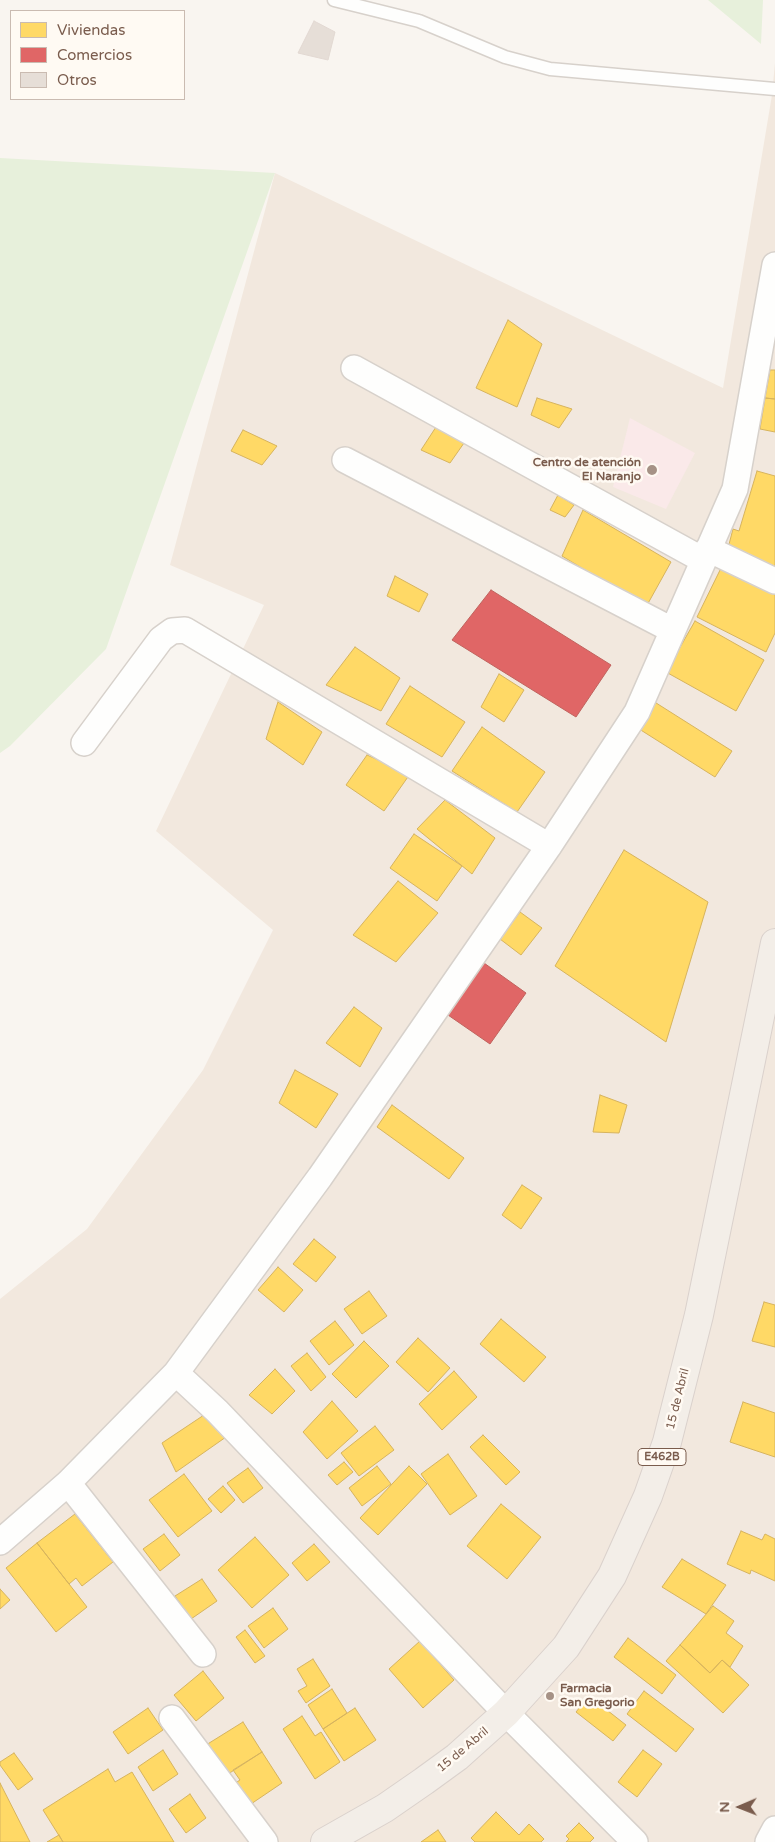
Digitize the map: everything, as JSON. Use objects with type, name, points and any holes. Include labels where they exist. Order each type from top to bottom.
[{"type":"main road","name":"15 de Abril","points":[[325,1842],[385,1808],[424,1782],[457,1757],[506,1713],[566,1647],[612,1576],[648,1496],[667,1442],[699,1315],[775,943]]},
{"type":"street","points":[[0,1542],[68,1483],[176,1373],[320,1177],[549,846],[637,712],[735,489],[775,264]]},
{"type":"street","points":[[354,368],[706,555],[775,581]]},
{"type":"street","points":[[345,460],[672,630]]},
{"type":"street","points":[[84,743],[161,639],[172,631],[185,630],[549,846]]},
{"type":"street","points":[[176,1373],[217,1411],[506,1713],[635,1842]]},
{"type":"street","points":[[68,1483],[203,1654]]},
{"type":"street","points":[[172,1718],[266,1842]]},
{"type":"street","points":[[768,1842],[775,1829]]},
{"type":"lane","points":[[334,0],[419,21],[505,57],[550,69],[775,89]]},
{"type":"shaded area","points":[[775,63],[775,1842],[0,1842],[0,1299],[87,1229],[203,1070],[273,930],[156,831],[264,605],[170,565],[275,173],[723,388],[772,95]]},
{"type":"shaded area","name":"Centro de atención El Naranjo","points":[[630,418],[695,453],[666,509],[613,487]]},
{"type":"green space","points":[[708,0],[763,0],[761,44]]},
{"type":"green space","points":[[0,158],[275,173],[106,649],[10,746],[0,753]]},
{"type":"building: Viviendas","points":[[508,320],[542,344],[517,407],[476,388]]},
{"type":"building: Viviendas","points":[[770,370],[775,370],[775,399],[765,398]]},
{"type":"building: Viviendas","points":[[537,398],[572,409],[559,428],[531,415]]},
{"type":"building: Viviendas","points":[[765,398],[775,399],[775,432],[760,429]]},
{"type":"building: Viviendas","points":[[436,427],[464,443],[450,463],[421,450]]},
{"type":"building: Viviendas","points":[[243,430],[277,446],[262,465],[231,451]]},
{"type":"building: Viviendas","points":[[757,471],[775,476],[775,566],[727,552],[733,529],[739,531]]},
{"type":"building: Viviendas","points":[[558,495],[574,505],[565,517],[550,510]]},
{"type":"building: Viviendas","points":[[583,510],[671,562],[646,607],[562,556]]},
{"type":"building: Viviendas","points":[[723,564],[775,590],[775,633],[766,652],[697,617]]},
{"type":"building: Viviendas","points":[[395,576],[428,594],[419,612],[387,596]]},
{"type":"building: Viviendas","points":[[695,621],[764,660],[736,711],[666,672]]},
{"type":"building: Viviendas","points":[[355,647],[400,678],[381,711],[326,685]]},
{"type":"building: Viviendas","points":[[499,674],[524,690],[504,722],[481,707]]},
{"type":"building: Viviendas","points":[[410,686],[465,722],[442,757],[386,724]]},
{"type":"building: Viviendas","points":[[653,701],[732,751],[715,777],[636,727]]},
{"type":"building: Viviendas","points":[[278,702],[322,732],[303,765],[266,739]]},
{"type":"building: Viviendas","points":[[482,727],[545,772],[517,812],[452,771]]},
{"type":"building: Viviendas","points":[[367,755],[410,774],[384,811],[346,785]]},
{"type":"building: Viviendas","points":[[445,800],[495,838],[472,874],[417,829]]},
{"type":"building: Viviendas","points":[[414,834],[462,866],[437,901],[390,868]]},
{"type":"building: Viviendas","points":[[624,850],[708,902],[666,1042],[555,966]]},
{"type":"building: Viviendas","points":[[398,881],[438,913],[396,962],[353,935]]},
{"type":"building: Viviendas","points":[[520,912],[542,928],[521,955],[500,939]]},
{"type":"building: Viviendas","points":[[354,1007],[382,1028],[360,1067],[326,1043]]},
{"type":"building: Viviendas","points":[[295,1070],[338,1094],[316,1128],[279,1103]]},
{"type":"building: Viviendas","points":[[600,1095],[627,1105],[619,1133],[593,1132]]},
{"type":"building: Viviendas","points":[[392,1105],[464,1158],[449,1179],[377,1127]]},
{"type":"building: Viviendas","points":[[522,1185],[542,1198],[521,1229],[502,1215]]},
{"type":"building: Viviendas","points":[[314,1239],[336,1257],[316,1282],[293,1264]]},
{"type":"building: Viviendas","points":[[278,1267],[303,1290],[284,1312],[258,1290]]},
{"type":"building: Viviendas","points":[[369,1291],[387,1316],[362,1334],[344,1309]]},
{"type":"building: Viviendas","points":[[764,1302],[775,1305],[775,1347],[752,1341]]},
{"type":"building: Viviendas","points":[[501,1319],[546,1357],[524,1382],[480,1344]]},
{"type":"building: Viviendas","points":[[335,1321],[354,1345],[329,1365],[310,1341]]},
{"type":"building: Viviendas","points":[[418,1338],[450,1368],[428,1392],[396,1362]]},
{"type":"building: Viviendas","points":[[364,1341],[389,1366],[356,1398],[332,1374]]},
{"type":"building: Viviendas","points":[[307,1353],[326,1377],[311,1391],[291,1366]]},
{"type":"building: Viviendas","points":[[275,1369],[295,1391],[272,1414],[249,1395]]},
{"type":"building: Viviendas","points":[[454,1371],[477,1397],[442,1430],[419,1404]]},
{"type":"building: Viviendas","points":[[332,1401],[358,1431],[327,1459],[303,1432]]},
{"type":"building: Viviendas","points":[[743,1402],[775,1413],[775,1457],[730,1442]]},
{"type":"building: Viviendas","points":[[207,1413],[226,1437],[176,1472],[162,1443]]},
{"type":"building: Viviendas","points":[[375,1426],[394,1450],[359,1476],[341,1453]]},
{"type":"building: Viviendas","points":[[483,1435],[520,1472],[506,1485],[470,1447]]},
{"type":"building: Viviendas","points":[[448,1454],[477,1496],[450,1515],[421,1474]]},
{"type":"building: Viviendas","points":[[344,1462],[353,1472],[337,1485],[328,1475]]},
{"type":"building: Viviendas","points":[[377,1466],[391,1484],[362,1506],[349,1488]]},
{"type":"building: Viviendas","points":[[409,1466],[427,1484],[378,1535],[360,1518]]},
{"type":"building: Viviendas","points":[[248,1468],[263,1488],[243,1503],[227,1483]]},
{"type":"building: Viviendas","points":[[184,1474],[212,1511],[178,1537],[149,1500]]},
{"type":"building: Viviendas","points":[[223,1486],[235,1500],[221,1513],[208,1499]]},
{"type":"building: Viviendas","points":[[501,1504],[541,1537],[507,1579],[467,1546]]},
{"type":"building: Viviendas","points":[[75,1514],[113,1562],[82,1586],[76,1578],[69,1584],[37,1543]]},
{"type":"building: Viviendas","points":[[741,1531],[762,1540],[765,1534],[775,1539],[775,1581],[751,1570],[750,1574],[727,1564]]},
{"type":"building: Viviendas","points":[[164,1534],[180,1555],[160,1571],[143,1549]]},
{"type":"building: Viviendas","points":[[255,1537],[289,1575],[252,1608],[218,1570]]},
{"type":"building: Viviendas","points":[[37,1543],[87,1607],[56,1632],[6,1568]]},
{"type":"building: Viviendas","points":[[314,1544],[330,1562],[307,1581],[292,1563]]},
{"type":"building: Viviendas","points":[[682,1559],[726,1585],[706,1614],[662,1587]]},
{"type":"building: Viviendas","points":[[202,1579],[217,1601],[191,1619],[175,1596]]},
{"type":"building: Viviendas","points":[[0,1589],[10,1600],[0,1609]]},
{"type":"building: Viviendas","points":[[713,1606],[734,1621],[726,1633],[743,1646],[730,1667],[722,1660],[710,1673],[680,1645]]},
{"type":"building: Viviendas","points":[[273,1608],[288,1629],[264,1648],[248,1626]]},
{"type":"building: Viviendas","points":[[245,1630],[265,1656],[255,1663],[236,1637]]},
{"type":"building: Viviendas","points":[[628,1638],[676,1675],[662,1694],[614,1657]]},
{"type":"building: Viviendas","points":[[420,1641],[454,1680],[423,1708],[389,1669]]},
{"type":"building: Viviendas","points":[[680,1645],[710,1673],[722,1660],[749,1685],[723,1713],[666,1661]]},
{"type":"building: Viviendas","points":[[313,1659],[330,1686],[306,1703],[298,1691],[307,1686],[297,1669]]},
{"type":"building: Viviendas","points":[[203,1671],[224,1698],[196,1721],[174,1695]]},
{"type":"building: Viviendas","points":[[332,1689],[347,1713],[323,1729],[308,1705]]},
{"type":"building: Viviendas","points":[[644,1691],[694,1729],[676,1752],[627,1714]]},
{"type":"building: Viviendas","points":[[589,1696],[626,1725],[613,1741],[576,1712]]},
{"type":"building: Viviendas","points":[[148,1708],[163,1730],[128,1754],[113,1732]]},
{"type":"building: Viviendas","points":[[355,1708],[376,1740],[344,1761],[323,1729]]},
{"type":"building: Viviendas","points":[[302,1716],[315,1736],[321,1732],[340,1762],[315,1779],[283,1729]]},
{"type":"building: Viviendas","points":[[243,1722],[262,1752],[225,1776],[206,1745]]},
{"type":"building: Viviendas","points":[[163,1750],[178,1774],[153,1791],[138,1767]]},
{"type":"building: Viviendas","points":[[643,1750],[662,1764],[637,1797],[618,1782]]},
{"type":"building: Viviendas","points":[[262,1752],[282,1783],[248,1806],[234,1784],[240,1780],[233,1770]]},
{"type":"building: Viviendas","points":[[14,1753],[33,1779],[18,1790],[0,1765],[0,1762]]},
{"type":"building: Viviendas","points":[[108,1769],[115,1782],[132,1772],[174,1842],[63,1842],[43,1810]]},
{"type":"building: Viviendas","points":[[0,1783],[30,1842],[0,1842]]},
{"type":"building: Viviendas","points":[[190,1794],[206,1818],[186,1833],[169,1809]]},
{"type":"building: Viviendas","points":[[496,1812],[519,1835],[529,1824],[544,1839],[541,1842],[475,1842],[471,1838]]},
{"type":"building: Viviendas","points":[[579,1823],[594,1838],[590,1842],[566,1842],[569,1839],[566,1836]]},
{"type":"building: Viviendas","points":[[438,1830],[446,1842],[421,1842]]},
{"type":"building: Viviendas","points":[[59,1835],[63,1842],[47,1842]]},
{"type":"building: Comercios","points":[[491,590],[611,665],[576,717],[452,640]]},
{"type":"building: Comercios","points":[[484,963],[526,993],[490,1044],[448,1015]]},
{"type":"building: Otros","points":[[314,21],[335,32],[328,60],[298,53]]},
{"type":"place","name":"Centro de atención El Naranjo","points":[[652,470]]},
{"type":"place","name":"Farmacia San Gregorio","points":[[550,1696]]}]
